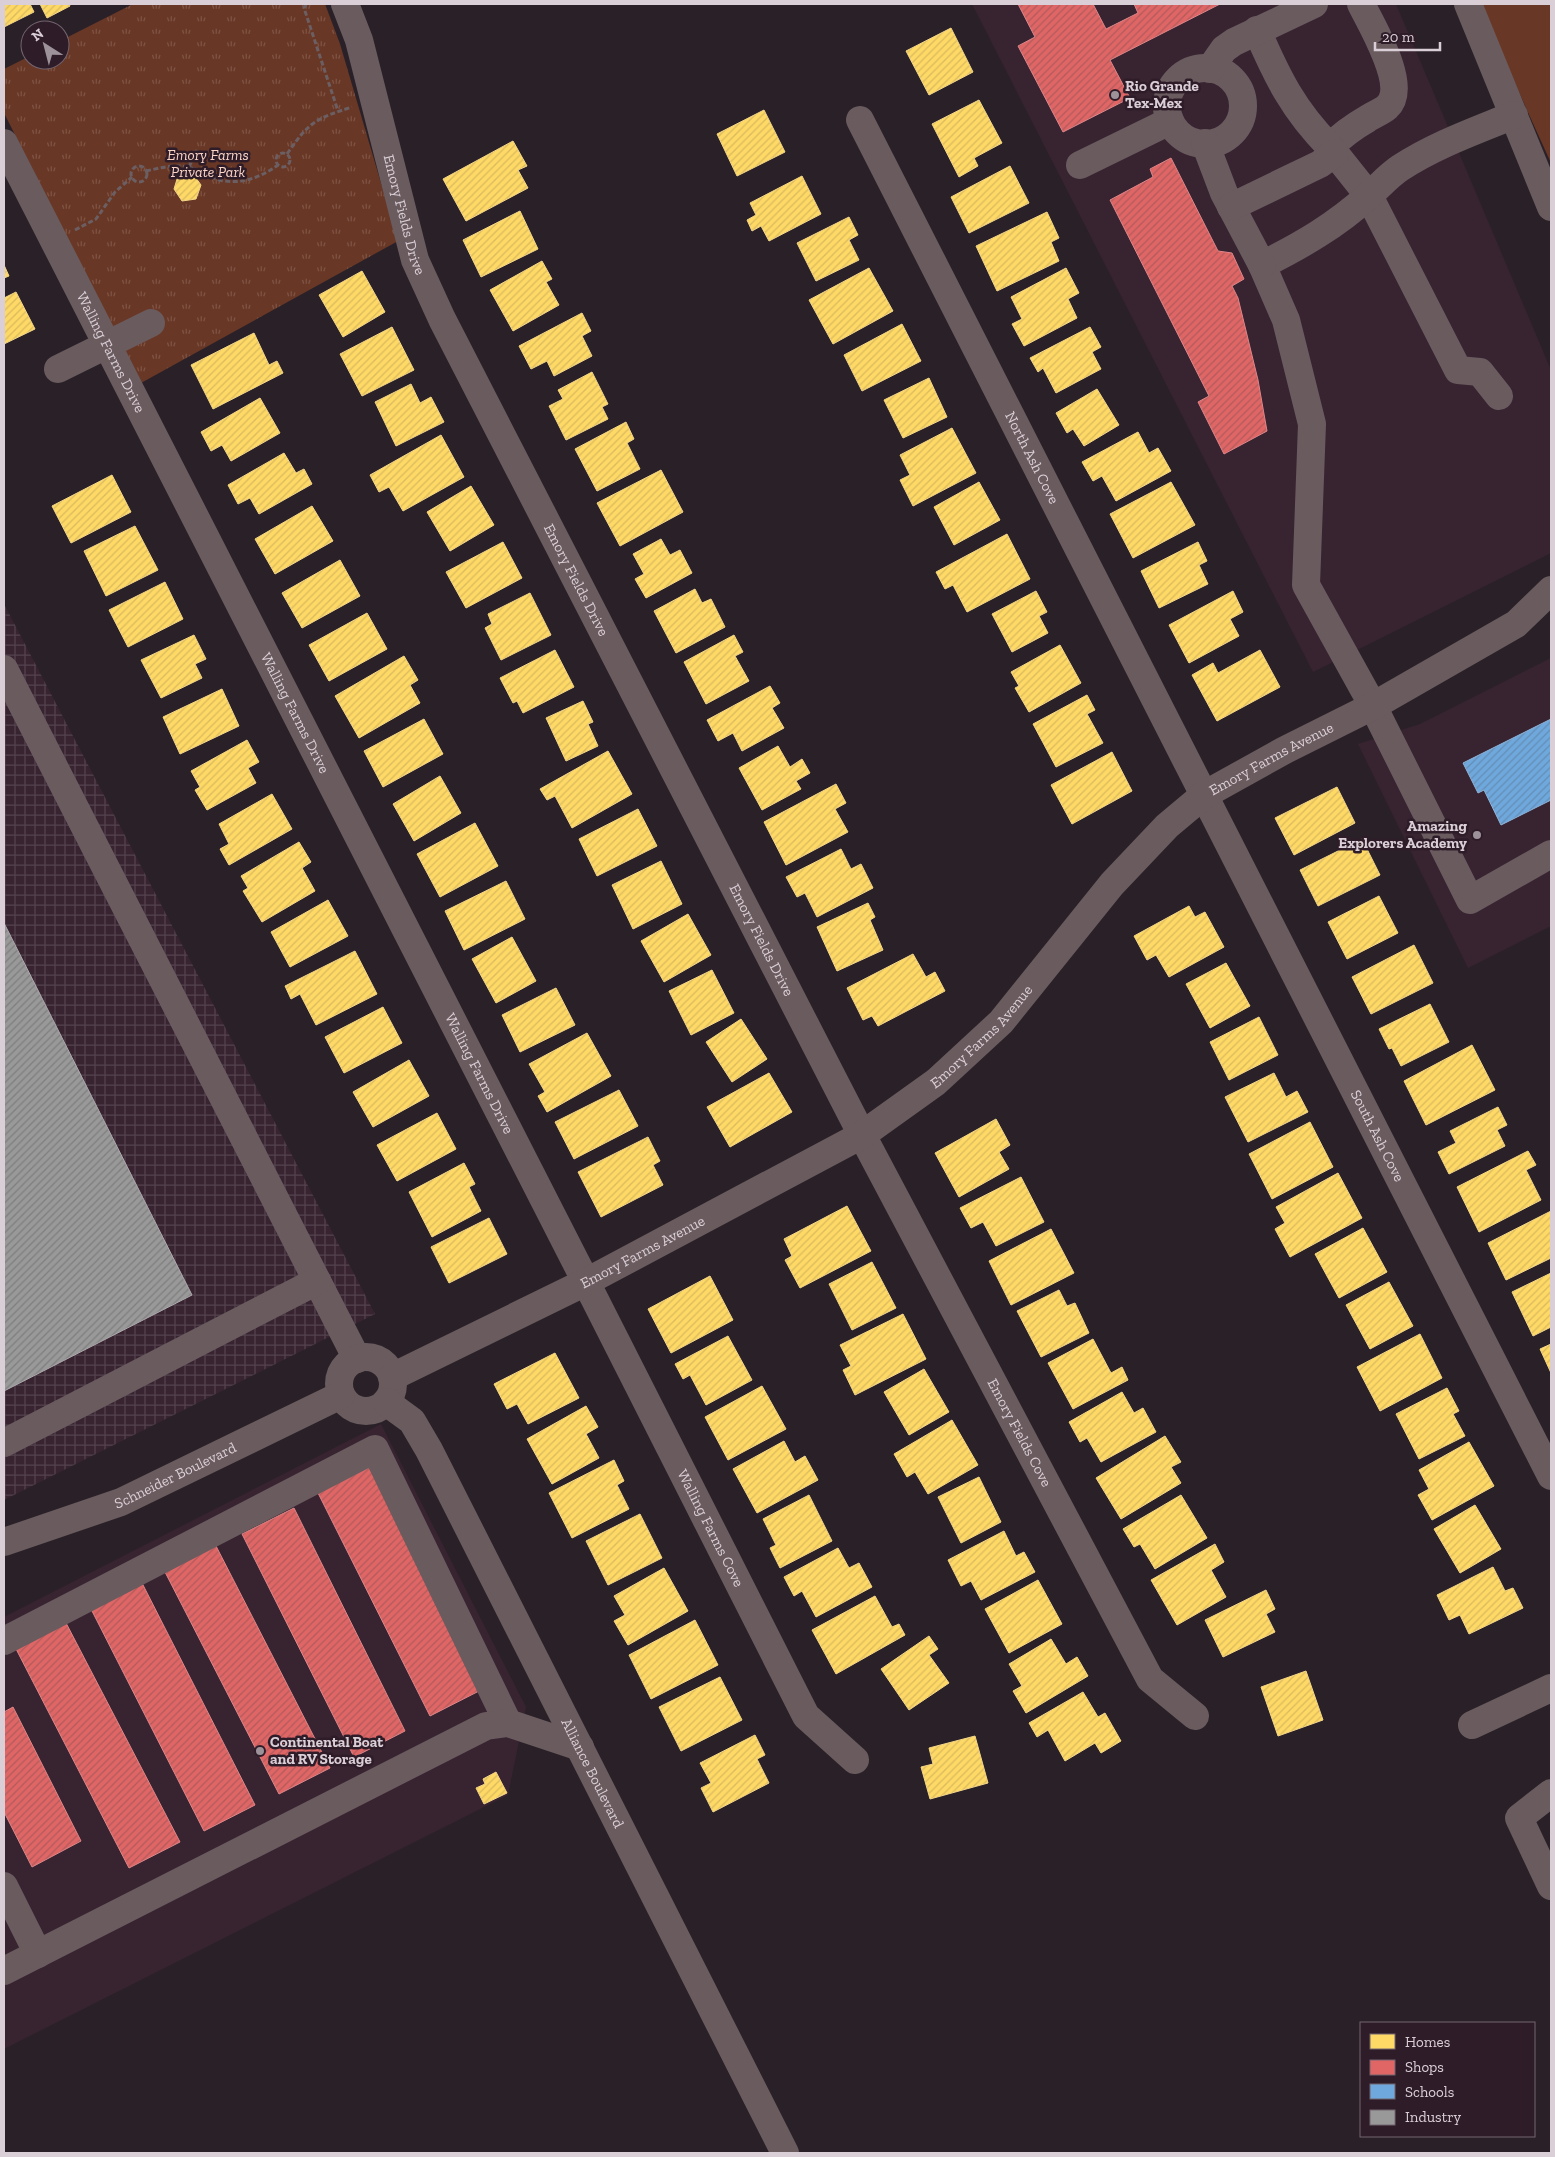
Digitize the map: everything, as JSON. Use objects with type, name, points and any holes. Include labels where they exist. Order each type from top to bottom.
[{"type":"street","name":"Emory Fields Drive","points":[[345,4],[359,40],[415,260],[442,319],[862,1136]]},
{"type":"street","points":[[1210,69],[1224,49],[1258,30],[1314,4]]},
{"type":"street","points":[[1232,207],[1320,164],[1350,130],[1388,106],[1395,90],[1394,79],[1361,4]]},
{"type":"street","points":[[1468,4],[1551,207]]},
{"type":"street","points":[[1258,30],[1291,100],[1306,122],[1332,150],[1369,196],[1458,370],[1480,372],[1499,396]]},
{"type":"street","points":[[1210,69],[1228,76],[1236,85],[1241,96],[1240,120],[1233,131],[1223,139],[1205,143],[1187,139],[1177,132],[1170,121],[1167,103],[1173,85],[1181,76],[1192,70],[1210,69]]},
{"type":"street","points":[[1262,265],[1325,230],[1369,196],[1399,168],[1440,145],[1514,116]]},
{"type":"street","name":"North Ash Cove","points":[[860,120],[1204,795]]},
{"type":"street","points":[[1080,165],[1170,121]]},
{"type":"street","name":"Walling Farms Drive","points":[[4,143],[586,1282]]},
{"type":"street","points":[[1205,143],[1214,169],[1262,265],[1286,320],[1312,424],[1306,585],[1373,706],[1470,900],[1551,854]]},
{"type":"street","points":[[58,369],[151,323]]},
{"type":"street","name":"Emory Farms Avenue","points":[[389,1389],[862,1136],[936,1082],[1001,1022],[1112,884],[1167,826],[1204,795],[1285,750],[1373,706],[1516,624],[1551,590]]},
{"type":"street","name":"Emory Farms Avenue","points":[[1516,624],[1551,619]]},
{"type":"street","points":[[4,669],[357,1359]]},
{"type":"street","name":"South Ash Cove","points":[[1204,795],[1551,1476]]},
{"type":"street","name":"Emory Fields Cove","points":[[862,1136],[1150,1679],[1195,1716]]},
{"type":"street","points":[[4,1443],[317,1281]]},
{"type":"street","name":"Walling Farms Cove","points":[[586,1282],[806,1716],[855,1760]]},
{"type":"street","points":[[365,1357],[382,1362],[389,1389],[379,1408],[361,1411],[353,1408],[341,1395],[340,1378],[349,1363],[357,1359],[365,1357]]},
{"type":"street","name":"Alliance Boulevard","points":[[389,1389],[412,1421],[429,1450],[785,2153]]},
{"type":"street","name":"Schneider Boulevard","points":[[4,1542],[120,1502],[341,1395]]},
{"type":"street","points":[[4,1641],[375,1449],[508,1724]]},
{"type":"street","points":[[1472,1725],[1551,1688]]},
{"type":"street","points":[[4,1971],[486,1726],[508,1724],[580,1747]]},
{"type":"street","points":[[1551,1794],[1519,1818],[1551,1886]]},
{"type":"street","points":[[4,1886],[38,1954]]},
{"type":"path","points":[[306,4],[304,8],[338,112]]},
{"type":"path","points":[[287,154],[302,133],[316,120],[352,107]]},
{"type":"path","points":[[189,167],[197,150]]},
{"type":"path","points":[[278,165],[276,161],[278,154],[287,154]]},
{"type":"path","points":[[278,165],[284,167],[288,164],[290,160],[287,154]]},
{"type":"path","points":[[146,171],[170,165],[189,167],[217,179],[248,181],[278,165]]},
{"type":"path","points":[[141,166],[146,171],[146,176],[141,182],[136,181],[132,177],[131,172],[136,167],[141,166]]},
{"type":"path","points":[[68,233],[96,219],[115,192],[132,177]]},
{"type":"shaded area","points":[[972,4],[1396,4],[1551,370],[1551,553],[1313,672]]},
{"type":"shaded area","points":[[4,604],[375,1314],[4,1500]]},
{"type":"shaded area","name":"Amazing Explorers Academy","points":[[1551,658],[1551,926],[1468,968],[1358,744],[1420,724]]},
{"type":"shaded area","name":"Continental Boat and RV Storage","points":[[381,1424],[526,1707],[508,1795],[4,2049],[4,1617]]},
{"type":"green space","name":"Emory Farms Private Park","points":[[133,4],[325,4],[340,44],[398,241],[141,383],[4,113],[4,69],[20,61],[20,70],[70,70],[70,36]]},
{"type":"green space","points":[[1479,4],[1551,4],[1551,163]]},
{"type":"building: Homes","points":[[4,4],[30,4],[34,12],[4,27]]},
{"type":"building: Homes","points":[[40,4],[69,4],[70,6],[47,18]]},
{"type":"building: Homes","points":[[951,28],[973,72],[929,95],[906,51]]},
{"type":"building: Homes","points":[[979,100],[1002,143],[974,158],[978,166],[959,177],[932,124]]},
{"type":"building: Homes","points":[[764,110],[785,152],[737,176],[717,134]]},
{"type":"building: Homes","points":[[513,141],[527,166],[518,170],[528,188],[466,221],[443,179]]},
{"type":"building: Homes","points":[[1010,166],[1029,203],[969,233],[951,197]]},
{"type":"building: Homes","points":[[193,174],[201,185],[196,199],[182,201],[174,189],[178,176]]},
{"type":"building: Homes","points":[[802,176],[821,214],[769,241],[761,226],[752,231],[747,220],[756,215],[750,203]]},
{"type":"building: Homes","points":[[520,211],[538,249],[481,277],[463,240]]},
{"type":"building: Homes","points":[[1047,212],[1059,238],[1051,242],[1059,261],[997,291],[976,246]]},
{"type":"building: Homes","points":[[849,217],[858,235],[849,240],[859,260],[816,281],[797,243]]},
{"type":"building: Homes","points":[[542,261],[552,279],[546,282],[559,305],[513,331],[490,290]]},
{"type":"building: Homes","points":[[4,265],[9,276],[4,278]]},
{"type":"building: Homes","points":[[869,268],[893,311],[833,344],[809,300]]},
{"type":"building: Homes","points":[[1066,268],[1079,293],[1068,299],[1077,318],[1024,346],[1012,324],[1022,319],[1011,297]]},
{"type":"building: Homes","points":[[362,271],[385,312],[343,337],[319,295]]},
{"type":"building: Homes","points":[[16,292],[35,329],[4,344],[4,298]]},
{"type":"building: Homes","points":[[582,313],[591,331],[582,336],[592,356],[554,376],[547,361],[531,369],[519,346]]},
{"type":"building: Homes","points":[[902,324],[921,361],[862,391],[844,355]]},
{"type":"building: Homes","points":[[392,327],[414,370],[362,396],[340,354]]},
{"type":"building: Homes","points":[[1090,327],[1101,347],[1092,352],[1101,369],[1056,393],[1043,368],[1038,372],[1030,358]]},
{"type":"building: Homes","points":[[254,333],[269,365],[277,361],[283,373],[213,409],[191,365]]},
{"type":"building: Homes","points":[[592,372],[608,404],[602,407],[608,419],[566,440],[549,406],[563,399],[558,390]]},
{"type":"building: Homes","points":[[929,378],[947,417],[903,438],[884,400]]},
{"type":"building: Homes","points":[[411,384],[420,403],[431,397],[444,422],[396,446],[375,402]]},
{"type":"building: Homes","points":[[1097,389],[1119,425],[1084,446],[1073,429],[1067,433],[1056,413]]},
{"type":"building: Homes","points":[[260,398],[280,433],[231,461],[222,445],[211,451],[201,432]]},
{"type":"building: Homes","points":[[626,422],[634,439],[627,443],[640,469],[597,491],[575,449]]},
{"type":"building: Homes","points":[[952,428],[976,473],[913,506],[900,480],[910,475],[900,455]]},
{"type":"building: Homes","points":[[1138,432],[1149,453],[1158,448],[1171,471],[1116,501],[1102,476],[1093,481],[1082,462]]},
{"type":"building: Homes","points":[[441,435],[464,477],[403,511],[389,487],[379,492],[370,475]]},
{"type":"building: Homes","points":[[284,453],[296,473],[304,469],[312,484],[259,514],[250,498],[238,504],[228,485]]},
{"type":"building: Homes","points":[[661,470],[683,512],[620,546],[597,503]]},
{"type":"building: Homes","points":[[112,475],[131,512],[71,543],[52,506]]},
{"type":"building: Homes","points":[[979,482],[1000,520],[954,545],[934,507]]},
{"type":"building: Homes","points":[[1171,482],[1195,525],[1133,558],[1110,514]]},
{"type":"building: Homes","points":[[471,486],[494,525],[450,551],[427,512]]},
{"type":"building: Homes","points":[[312,506],[333,541],[275,574],[255,539]]},
{"type":"building: Homes","points":[[135,526],[158,570],[106,596],[84,551]]},
{"type":"building: Homes","points":[[1007,534],[1030,579],[967,612],[953,585],[945,589],[936,572]]},
{"type":"building: Homes","points":[[661,539],[670,555],[680,550],[692,573],[646,598],[635,579],[644,574],[633,554]]},
{"type":"building: Homes","points":[[503,542],[522,578],[466,608],[446,572]]},
{"type":"building: Homes","points":[[1198,542],[1207,561],[1199,565],[1208,584],[1159,608],[1141,571]]},
{"type":"building: Homes","points":[[340,560],[360,596],[302,628],[282,593]]},
{"type":"building: Homes","points":[[165,582],[183,619],[128,647],[109,610]]},
{"type":"building: Homes","points":[[695,589],[702,603],[711,599],[725,627],[676,653],[654,611]]},
{"type":"building: Homes","points":[[1036,591],[1047,612],[1039,616],[1048,633],[1012,652],[992,614]]},
{"type":"building: Homes","points":[[1233,591],[1243,612],[1230,619],[1239,636],[1189,663],[1169,625]]},
{"type":"building: Homes","points":[[530,593],[551,635],[501,660],[485,628],[492,624],[488,614]]},
{"type":"building: Homes","points":[[367,613],[387,649],[329,681],[309,645]]},
{"type":"building: Homes","points":[[194,635],[206,659],[195,664],[202,678],[161,698],[141,660]]},
{"type":"building: Homes","points":[[734,635],[743,652],[735,656],[749,681],[706,704],[684,662]]},
{"type":"building: Homes","points":[[1060,645],[1081,683],[1029,712],[1015,688],[1019,686],[1011,672]]},
{"type":"building: Homes","points":[[555,650],[574,687],[523,713],[517,701],[513,703],[500,678]]},
{"type":"building: Homes","points":[[1260,650],[1280,687],[1217,721],[1192,675],[1213,663],[1218,673]]},
{"type":"building: Homes","points":[[404,656],[418,680],[410,685],[420,703],[359,738],[335,696]]},
{"type":"building: Homes","points":[[770,686],[780,703],[772,708],[784,728],[742,751],[733,733],[718,741],[707,720]]},
{"type":"building: Homes","points":[[222,689],[239,726],[180,754],[163,717]]},
{"type":"building: Homes","points":[[1087,695],[1095,710],[1087,714],[1103,743],[1056,767],[1033,724]]},
{"type":"building: Homes","points":[[583,701],[593,722],[588,724],[598,746],[566,761],[546,718]]},
{"type":"building: Homes","points":[[424,719],[443,754],[383,787],[364,751]]},
{"type":"building: Homes","points":[[247,740],[259,762],[248,768],[256,783],[207,810],[195,790],[200,787],[191,771]]},
{"type":"building: Homes","points":[[778,746],[790,767],[802,759],[810,773],[796,781],[801,789],[762,810],[739,768]]},
{"type":"building: Homes","points":[[608,751],[632,794],[572,828],[555,796],[547,800],[540,789]]},
{"type":"building: Homes","points":[[1112,752],[1132,791],[1072,824],[1051,785]]},
{"type":"building: Homes","points":[[440,776],[461,813],[414,841],[393,804]]},
{"type":"building: Homes","points":[[836,784],[846,803],[835,809],[848,832],[786,865],[764,822]]},
{"type":"building: Homes","points":[[1337,787],[1355,823],[1294,855],[1275,818]]},
{"type":"building: Homes","points":[[272,794],[292,829],[229,865],[220,849],[229,844],[219,824]]},
{"type":"building: Homes","points":[[638,809],[657,846],[597,876],[579,839]]},
{"type":"building: Homes","points":[[475,823],[498,866],[440,897],[417,854]]},
{"type":"building: Homes","points":[[1362,839],[1380,875],[1318,906],[1300,870]]},
{"type":"building: Homes","points":[[299,842],[311,862],[302,868],[315,891],[262,922],[243,891],[248,888],[241,876]]},
{"type":"building: Homes","points":[[841,849],[851,869],[861,864],[873,888],[817,917],[805,893],[797,897],[786,877]]},
{"type":"building: Homes","points":[[661,861],[682,904],[633,929],[612,885]]},
{"type":"building: Homes","points":[[506,881],[525,919],[464,950],[445,911]]},
{"type":"building: Homes","points":[[1379,896],[1398,933],[1347,959],[1328,922]]},
{"type":"building: Homes","points":[[328,900],[348,936],[290,967],[271,932]]},
{"type":"building: Homes","points":[[868,903],[875,917],[870,920],[883,950],[837,971],[817,927]]},
{"type":"building: Homes","points":[[1189,906],[1195,917],[1205,912],[1224,947],[1169,977],[1156,955],[1147,960],[1134,936]]},
{"type":"building: Homes","points":[[688,914],[711,955],[664,982],[641,941]]},
{"type":"building: Homes","points":[[512,937],[536,981],[496,1003],[472,959]]},
{"type":"building: Homes","points":[[1414,945],[1433,983],[1371,1014],[1352,977]]},
{"type":"building: Homes","points":[[355,951],[377,994],[316,1025],[300,994],[291,999],[285,986]]},
{"type":"building: Homes","points":[[913,954],[926,977],[935,972],[945,991],[878,1026],[872,1016],[863,1020],[847,988]]},
{"type":"building: Homes","points":[[1226,963],[1250,1006],[1210,1028],[1186,984]]},
{"type":"building: Homes","points":[[712,970],[734,1013],[691,1035],[669,991]]},
{"type":"building: Homes","points":[[556,988],[575,1025],[520,1052],[502,1015]]},
{"type":"building: Homes","points":[[1430,1004],[1449,1042],[1401,1066],[1392,1048],[1389,1049],[1379,1029]]},
{"type":"building: Homes","points":[[383,1007],[402,1043],[344,1073],[325,1037]]},
{"type":"building: Homes","points":[[1259,1017],[1278,1055],[1229,1080],[1210,1042]]},
{"type":"building: Homes","points":[[741,1019],[767,1059],[732,1082],[706,1042]]},
{"type":"building: Homes","points":[[587,1033],[611,1076],[547,1112],[538,1096],[545,1092],[529,1064]]},
{"type":"building: Homes","points":[[1472,1045],[1495,1090],[1426,1125],[1404,1081]]},
{"type":"building: Homes","points":[[409,1060],[429,1096],[373,1127],[353,1092]]},
{"type":"building: Homes","points":[[769,1073],[792,1112],[730,1147],[707,1107]]},
{"type":"building: Homes","points":[[1274,1073],[1286,1097],[1297,1091],[1308,1112],[1248,1142],[1225,1097]]},
{"type":"building: Homes","points":[[619,1090],[638,1126],[574,1159],[555,1122]]},
{"type":"building: Homes","points":[[1498,1107],[1507,1125],[1497,1130],[1505,1146],[1449,1174],[1438,1152],[1456,1143],[1450,1131]]},
{"type":"building: Homes","points":[[437,1113],[456,1149],[397,1181],[377,1145]]},
{"type":"building: Homes","points":[[996,1119],[1010,1145],[999,1152],[1009,1169],[959,1197],[935,1153]]},
{"type":"building: Homes","points":[[1310,1122],[1333,1167],[1272,1199],[1249,1154]]},
{"type":"building: Homes","points":[[648,1137],[660,1161],[653,1165],[663,1185],[601,1217],[578,1172]]},
{"type":"building: Homes","points":[[1528,1151],[1536,1165],[1526,1170],[1541,1200],[1479,1232],[1457,1187]]},
{"type":"building: Homes","points":[[464,1163],[475,1184],[469,1187],[481,1211],[432,1237],[409,1192]]},
{"type":"building: Homes","points":[[1338,1173],[1362,1218],[1290,1257],[1275,1229],[1285,1223],[1276,1207]]},
{"type":"building: Homes","points":[[1021,1177],[1044,1222],[996,1246],[983,1222],[971,1228],[960,1208]]},
{"type":"building: Homes","points":[[847,1206],[871,1251],[800,1288],[785,1260],[792,1256],[784,1239]]},
{"type":"building: Homes","points":[[1551,1211],[1551,1258],[1506,1280],[1488,1243]]},
{"type":"building: Homes","points":[[489,1218],[507,1254],[449,1283],[431,1247]]},
{"type":"building: Homes","points":[[1363,1228],[1387,1272],[1339,1298],[1315,1254]]},
{"type":"building: Homes","points":[[1051,1229],[1074,1273],[1011,1305],[989,1261]]},
{"type":"building: Homes","points":[[872,1262],[896,1308],[852,1330],[829,1284]]},
{"type":"building: Homes","points":[[1551,1273],[1551,1327],[1533,1336],[1512,1292]]},
{"type":"building: Homes","points":[[710,1276],[733,1320],[671,1353],[648,1309]]},
{"type":"building: Homes","points":[[1389,1282],[1413,1326],[1370,1349],[1346,1305]]},
{"type":"building: Homes","points":[[1059,1290],[1067,1306],[1075,1303],[1089,1333],[1041,1357],[1017,1311]]},
{"type":"building: Homes","points":[[903,1314],[926,1359],[855,1395],[843,1370],[851,1366],[840,1345]]},
{"type":"building: Homes","points":[[1420,1334],[1442,1378],[1380,1411],[1357,1367]]},
{"type":"building: Homes","points":[[728,1336],[752,1380],[706,1405],[690,1375],[683,1379],[675,1364]]},
{"type":"building: Homes","points":[[1093,1339],[1111,1373],[1122,1367],[1128,1380],[1073,1409],[1048,1363]]},
{"type":"building: Homes","points":[[1551,1344],[1551,1373],[1540,1349]]},
{"type":"building: Homes","points":[[555,1353],[579,1398],[528,1424],[517,1404],[507,1409],[494,1384]]},
{"type":"building: Homes","points":[[924,1369],[949,1412],[909,1435],[884,1392]]},
{"type":"building: Homes","points":[[762,1386],[786,1429],[728,1460],[705,1417]]},
{"type":"building: Homes","points":[[1447,1388],[1459,1411],[1453,1414],[1465,1436],[1419,1459],[1396,1414]]},
{"type":"building: Homes","points":[[1122,1392],[1134,1413],[1143,1408],[1156,1432],[1101,1462],[1087,1438],[1080,1442],[1069,1422]]},
{"type":"building: Homes","points":[[586,1406],[598,1427],[586,1434],[599,1458],[552,1484],[527,1439]]},
{"type":"building: Homes","points":[[952,1420],[978,1465],[928,1494],[915,1472],[907,1477],[894,1454]]},
{"type":"building: Homes","points":[[1165,1436],[1181,1462],[1171,1467],[1181,1483],[1121,1519],[1096,1478]]},
{"type":"building: Homes","points":[[784,1441],[795,1462],[805,1456],[818,1480],[757,1513],[733,1469]]},
{"type":"building: Homes","points":[[1469,1442],[1494,1486],[1432,1520],[1418,1495],[1429,1489],[1419,1470]]},
{"type":"building: Homes","points":[[614,1460],[624,1481],[617,1485],[629,1509],[572,1538],[549,1493]]},
{"type":"building: Homes","points":[[979,1477],[1001,1522],[961,1543],[938,1497]]},
{"type":"building: Homes","points":[[809,1495],[832,1541],[780,1568],[770,1548],[776,1545],[763,1519]]},
{"type":"building: Homes","points":[[1181,1495],[1207,1538],[1155,1569],[1140,1544],[1134,1547],[1123,1529]]},
{"type":"building: Homes","points":[[1475,1505],[1501,1549],[1460,1573],[1434,1529]]},
{"type":"building: Homes","points":[[640,1514],[662,1558],[608,1585],[586,1541]]},
{"type":"building: Homes","points":[[1004,1531],[1016,1556],[1024,1552],[1035,1572],[981,1600],[971,1581],[961,1586],[948,1560]]},
{"type":"building: Homes","points":[[1215,1544],[1224,1562],[1211,1570],[1226,1597],[1177,1625],[1151,1580]]},
{"type":"building: Homes","points":[[838,1548],[849,1568],[859,1563],[872,1587],[816,1617],[802,1591],[794,1596],[784,1577]]},
{"type":"building: Homes","points":[[1493,1567],[1505,1591],[1513,1588],[1523,1608],[1469,1634],[1460,1615],[1449,1620],[1437,1595]]},
{"type":"building: Homes","points":[[664,1568],[688,1611],[628,1645],[614,1621],[625,1615],[614,1596]]},
{"type":"building: Homes","points":[[1038,1580],[1062,1624],[1009,1653],[985,1609]]},
{"type":"building: Homes","points":[[1266,1590],[1275,1609],[1266,1614],[1275,1632],[1223,1657],[1205,1620]]},
{"type":"building: Homes","points":[[875,1596],[892,1627],[899,1624],[905,1635],[836,1674],[812,1630]]},
{"type":"building: Homes","points":[[695,1620],[718,1665],[651,1699],[629,1655]]},
{"type":"building: Homes","points":[[929,1636],[938,1649],[929,1655],[949,1683],[909,1710],[881,1669]]},
{"type":"building: Homes","points":[[1051,1639],[1066,1664],[1077,1657],[1088,1676],[1026,1713],[1013,1691],[1022,1686],[1009,1664]]},
{"type":"building: Homes","points":[[1306,1671],[1323,1720],[1278,1736],[1261,1687]]},
{"type":"building: Homes","points":[[720,1677],[742,1720],[681,1751],[659,1707]]},
{"type":"building: Homes","points":[[1083,1692],[1098,1717],[1105,1713],[1121,1741],[1101,1753],[1095,1743],[1065,1761],[1048,1730],[1037,1737],[1029,1723]]},
{"type":"building: Homes","points":[[755,1735],[765,1755],[757,1759],[769,1783],[713,1812],[701,1788],[711,1783],[700,1763]]},
{"type":"building: Homes","points":[[975,1736],[988,1783],[930,1799],[921,1767],[933,1764],[929,1748]]},
{"type":"building: Homes","points":[[496,1772],[507,1793],[484,1804],[476,1788],[485,1784],[483,1779]]},
{"type":"building: Shops","points":[[1018,4],[1093,4],[1106,29],[1138,13],[1134,4],[1220,4],[1110,60],[1130,98],[1063,132],[1018,46],[1035,37]]},
{"type":"building: Shops","points":[[1171,158],[1218,251],[1232,253],[1244,279],[1232,286],[1238,298],[1258,380],[1267,431],[1224,454],[1198,402],[1209,396],[1110,200],[1153,177],[1150,169]]},
{"type":"building: Shops","points":[[370,1467],[481,1690],[430,1716],[318,1493]]},
{"type":"building: Shops","points":[[294,1508],[405,1731],[354,1757],[242,1534]]},
{"type":"building: Shops","points":[[216,1546],[330,1768],[279,1794],[165,1572]]},
{"type":"building: Shops","points":[[142,1583],[255,1805],[204,1831],[91,1609]]},
{"type":"building: Shops","points":[[65,1621],[180,1842],[129,1868],[15,1647]]},
{"type":"building: Shops","points":[[13,1707],[81,1841],[32,1867],[4,1812],[4,1712]]},
{"type":"building: Schools","points":[[1551,719],[1551,800],[1501,825],[1484,790],[1478,793],[1463,763]]},
{"type":"building: Industry","points":[[4,923],[192,1295],[4,1391]]},
{"type":"place","name":"Rio Grande Tex-Mex","points":[[1115,95]]},
{"type":"place","name":"Amazing Explorers Academy","points":[[1477,835]]},
{"type":"place","name":"Continental Boat and RV Storage","points":[[260,1751]]}]
